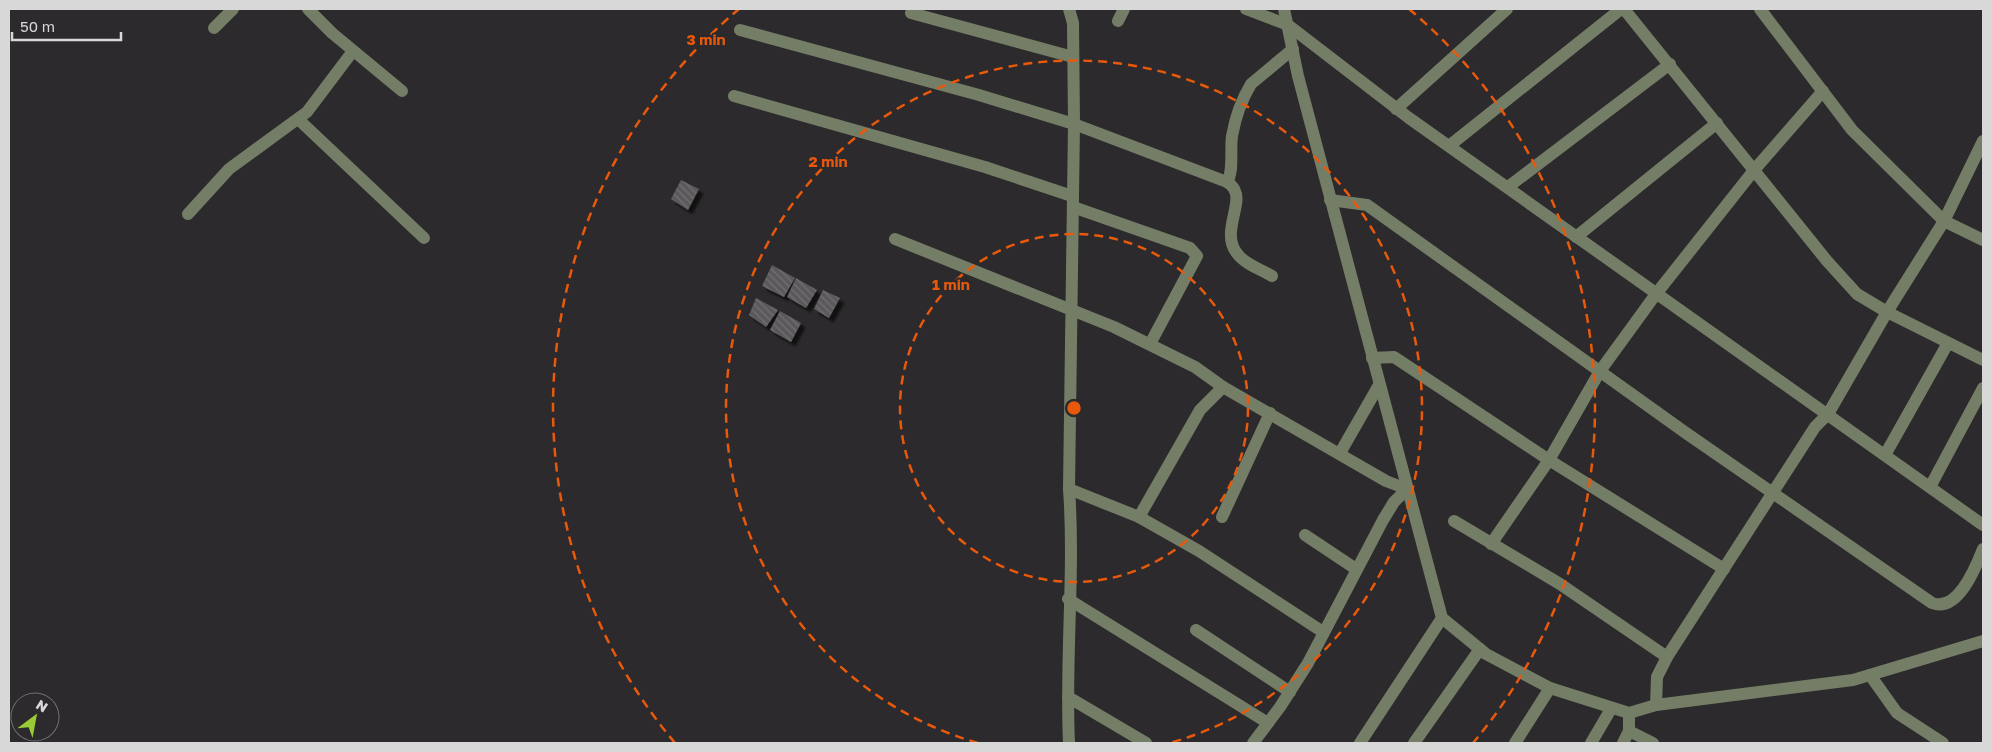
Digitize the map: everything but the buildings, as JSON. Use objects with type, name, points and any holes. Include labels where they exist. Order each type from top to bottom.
[{"type":"street","points":[[214,28],[233,9]]},
{"type":"street","points":[[308,9],[353,51],[402,91]]},
{"type":"street","points":[[1069,9],[1073,23],[1074,124],[1069,489],[1071,524],[1068,599],[1070,743]]},
{"type":"street","points":[[1118,21],[1124,9]]},
{"type":"street","points":[[1246,9],[1288,25],[1396,109],[1983,525]]},
{"type":"street","points":[[1284,9],[1292,50],[1330,200],[1442,618],[1480,649],[1550,688],[1611,709],[1629,713],[1656,704],[1853,680],[1983,641]]},
{"type":"street","points":[[1449,146],[1622,9],[1670,64],[1827,261],[1857,294],[1887,312],[1983,360]]},
{"type":"street","points":[[1760,9],[1852,130],[1944,221],[1983,240]]},
{"type":"street","points":[[1396,109],[1503,10]]},
{"type":"street","points":[[911,13],[1072,57]]},
{"type":"street","points":[[740,30],[979,95],[1074,124],[1227,182],[1235,190],[1237,197],[1231,219],[1235,251],[1247,262],[1272,276]]},
{"type":"street","points":[[1227,182],[1232,176],[1230,159],[1232,136],[1246,92],[1251,84],[1292,50]]},
{"type":"street","points":[[188,214],[230,169],[307,112],[353,51]]},
{"type":"street","points":[[1508,187],[1670,64]]},
{"type":"street","points":[[1490,544],[1549,460],[1600,371],[1656,294],[1755,169],[1823,91]]},
{"type":"street","points":[[734,96],[985,166],[1190,248],[1196,252],[1197,256],[1150,344]]},
{"type":"street","points":[[298,119],[424,238]]},
{"type":"street","points":[[1576,237],[1717,123]]},
{"type":"street","points":[[1656,704],[1658,677],[1667,657],[1815,427],[1828,414],[1887,312],[1944,221],[1983,142]]},
{"type":"street","points":[[1330,200],[1368,205],[1772,493],[1878,567],[1939,605],[1948,603],[1965,586],[1973,575],[1983,548]]},
{"type":"street","points":[[895,239],[1072,312],[1114,327],[1150,344],[1195,367],[1222,387],[1386,481],[1407,489]]},
{"type":"street","points":[[1885,455],[1948,343]]},
{"type":"street","points":[[1372,358],[1391,355],[1549,460],[1724,569]]},
{"type":"street","points":[[1340,453],[1379,385]]},
{"type":"street","points":[[1138,517],[1200,410],[1222,387]]},
{"type":"street","points":[[1930,487],[1983,388]]},
{"type":"street","points":[[1222,517],[1270,413]]},
{"type":"street","points":[[1069,489],[1138,517],[1200,551],[1323,632]]},
{"type":"street","points":[[1253,743],[1290,692],[1394,502],[1407,489]]},
{"type":"street","points":[[1454,521],[1560,584],[1667,657]]},
{"type":"street","points":[[1305,535],[1356,569]]},
{"type":"street","points":[[1068,599],[1268,723]]},
{"type":"street","points":[[1360,743],[1442,618]]},
{"type":"street","points":[[1196,630],[1290,692]]},
{"type":"street","points":[[1414,743],[1480,649]]},
{"type":"street","points":[[1870,675],[1897,713],[1943,743]]},
{"type":"street","points":[[1514,743],[1550,688]]},
{"type":"street","points":[[1068,697],[1146,743]]},
{"type":"street","points":[[1591,743],[1611,709]]},
{"type":"street","points":[[1623,743],[1628,731],[1629,713]]},
{"type":"street","points":[[1628,731],[1652,743]]}]
